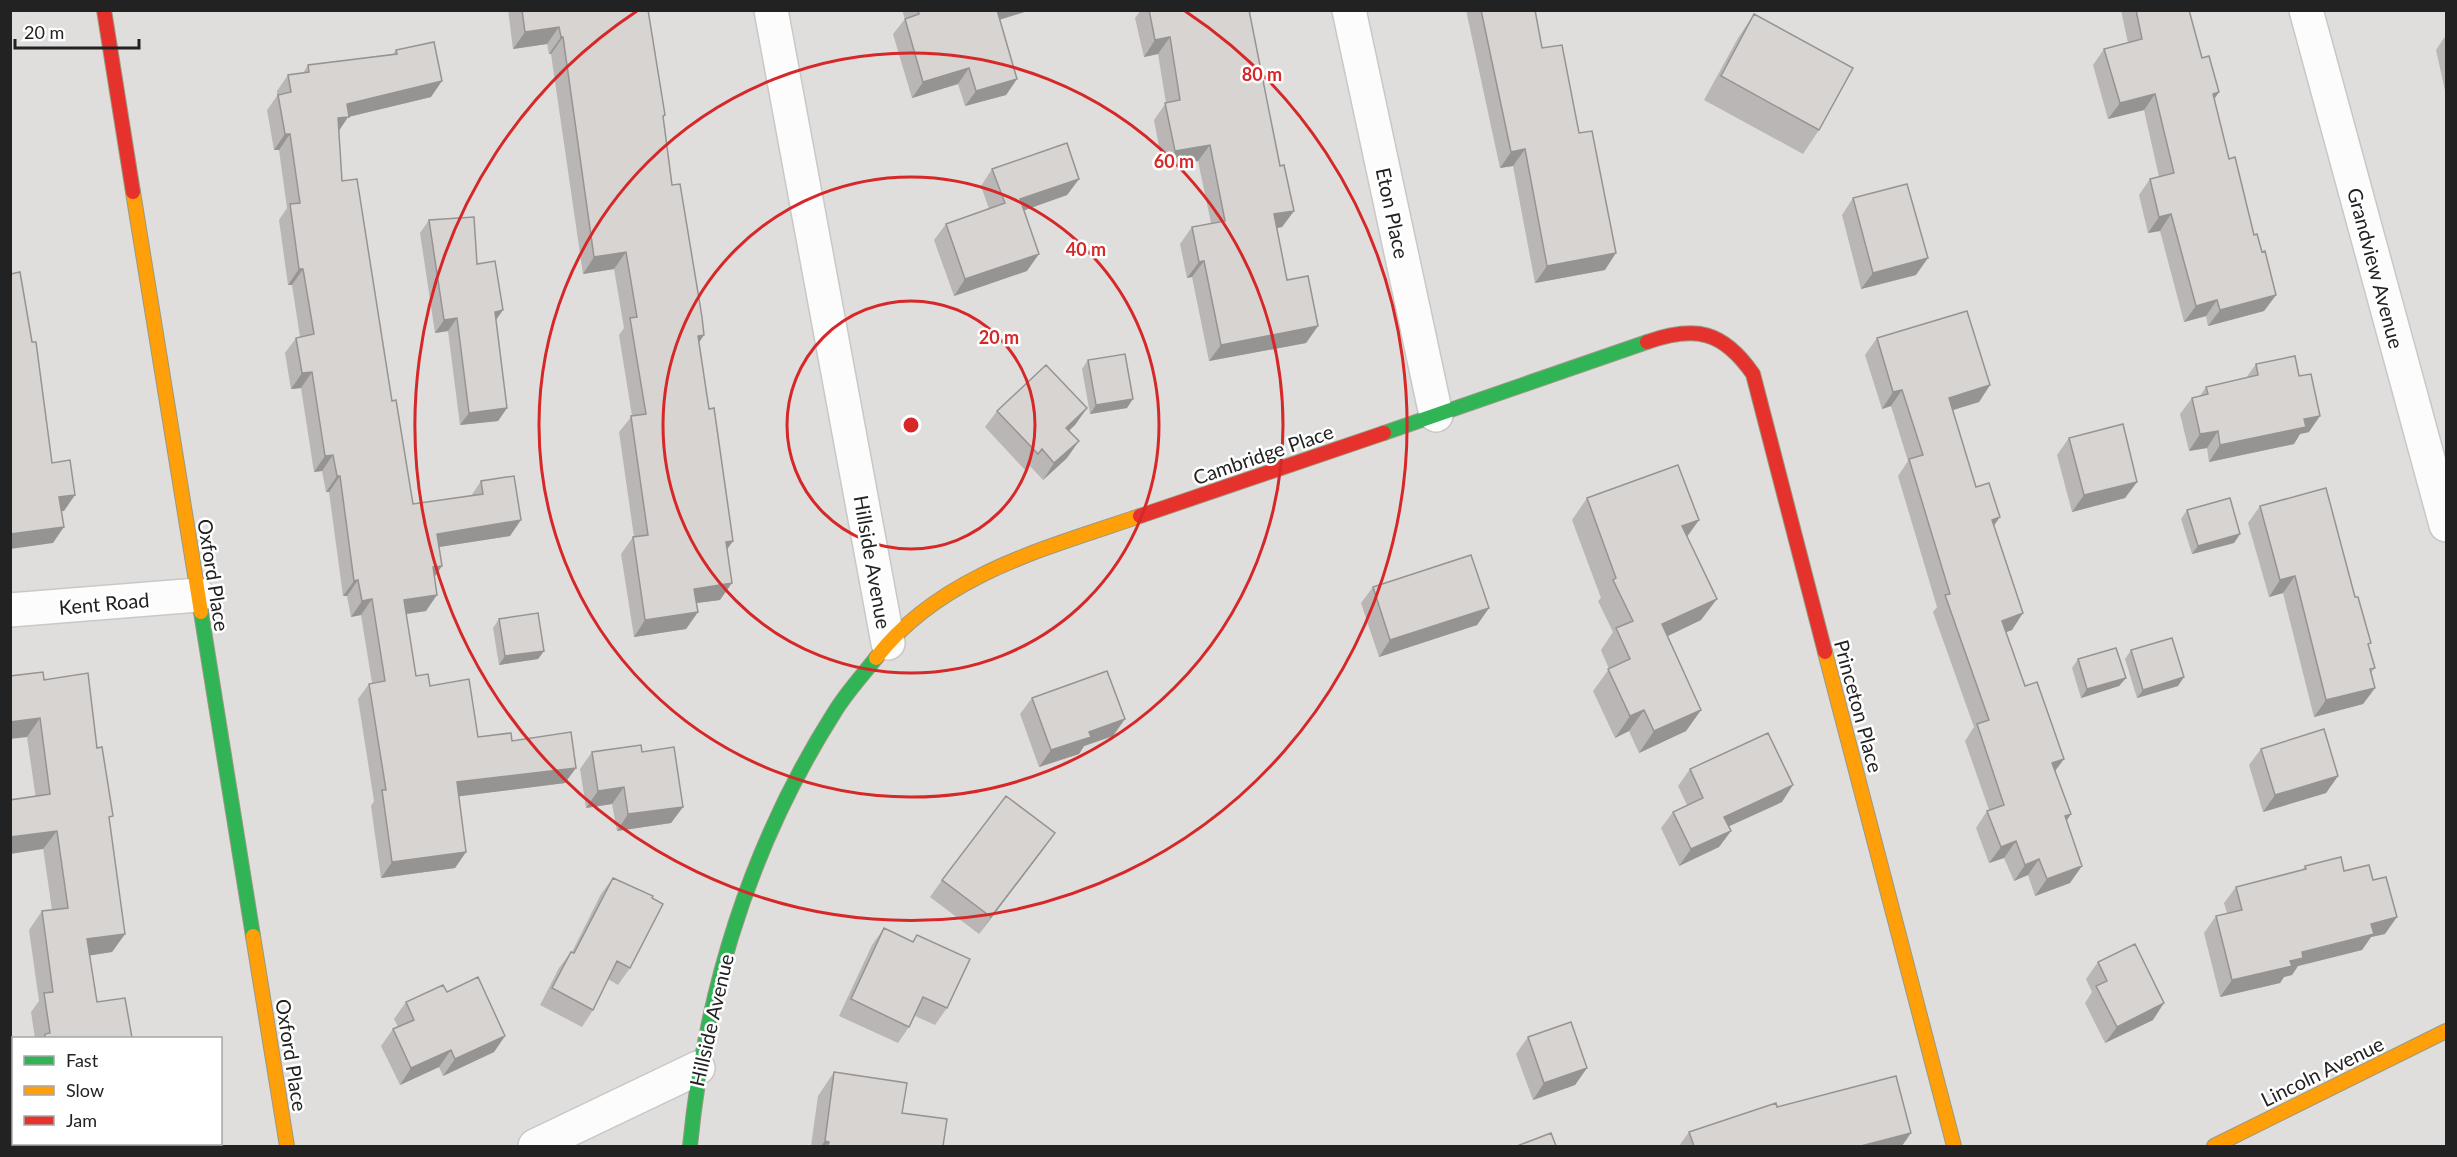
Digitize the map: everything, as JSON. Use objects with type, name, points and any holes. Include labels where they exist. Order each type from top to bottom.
[{"type":"street","name":"Oxford Place","points":[[104,10],[287,1146]]},
{"type":"street","name":"Hillside Avenue","points":[[690,1146],[698,1068],[717,978],[748,884],[787,794],[837,709],[888,643],[771,10]]},
{"type":"street","name":"Eton Place","points":[[1349,10],[1436,415]]},
{"type":"street","name":"Grandview Avenue","points":[[2306,10],[2446,525]]},
{"type":"street","name":"Princeton Place","points":[[1668,335],[1693,331],[1718,337],[1738,352],[1753,374],[1954,1146]]},
{"type":"street","name":"Cambridge Place","points":[[888,643],[930,606],[982,574],[1039,551],[1668,335]]},
{"type":"street","name":"Kent Road","points":[[10,610],[198,595]]},
{"type":"street","name":"Lincoln Avenue","points":[[2214,1146],[2446,1031]]},
{"type":"street","points":[[535,1146],[698,1068]]},
{"type":"shaded area","points":[[10,11],[2446,11],[2446,1146],[11,1146]]},
{"type":"building","points":[[522,10],[648,10],[665,115],[663,116],[672,185],[680,184],[702,317],[704,335],[698,336],[709,409],[714,408],[733,541],[726,542],[732,583],[694,589],[698,612],[645,620],[633,537],[648,535],[631,416],[646,414],[630,318],[637,317],[626,252],[594,257],[563,37],[561,37],[559,27],[525,32]]},
{"type":"building","points":[[918,10],[997,10],[1017,79],[976,91],[969,68],[923,82],[905,19],[919,14]]},
{"type":"building","points":[[1149,10],[1249,10],[1280,166],[1284,165],[1294,211],[1274,214],[1287,280],[1308,276],[1318,326],[1221,345],[1204,261],[1199,262],[1192,227],[1225,221],[1210,145],[1175,151],[1165,103],[1180,100],[1170,37],[1155,40]]},
{"type":"building","points":[[1481,10],[1535,10],[1542,48],[1562,45],[1579,133],[1592,131],[1616,253],[1547,266],[1525,149],[1511,152]]},
{"type":"building","points":[[2136,10],[2189,10],[2202,58],[2209,56],[2219,92],[2213,94],[2229,159],[2235,157],[2254,235],[2257,234],[2262,252],[2265,251],[2276,295],[2220,310],[2217,300],[2196,306],[2171,214],[2159,217],[2150,179],[2174,173],[2155,94],[2120,103],[2104,49],[2142,39]]},
{"type":"building","points":[[1754,14],[1853,68],[1819,130],[1721,76]]},
{"type":"building","points":[[434,42],[442,81],[347,104],[349,117],[338,118],[342,181],[357,179],[392,401],[396,400],[413,504],[483,494],[481,481],[514,476],[521,520],[437,534],[442,566],[433,567],[437,595],[404,600],[416,676],[428,674],[430,686],[469,679],[478,737],[511,733],[512,741],[571,732],[576,768],[457,782],[466,852],[392,862],[382,790],[386,790],[369,684],[385,681],[372,599],[362,601],[358,580],[354,581],[340,476],[337,476],[333,455],[325,456],[312,372],[302,373],[296,338],[314,334],[303,269],[299,269],[290,204],[300,203],[290,134],[285,134],[278,95],[291,92],[288,75],[309,72],[308,65],[397,54],[396,50]]},
{"type":"building","points":[[1067,143],[1079,179],[1020,199],[1039,254],[965,279],[946,224],[1005,203],[992,169]]},
{"type":"building","points":[[1907,184],[1928,258],[1873,273],[1853,198]]},
{"type":"building","points":[[474,217],[477,264],[495,261],[503,310],[495,312],[507,408],[469,413],[457,318],[444,320],[429,220]]},
{"type":"building","points":[[20,272],[32,342],[36,342],[52,463],[70,460],[75,495],[59,497],[64,527],[10,534],[10,273]]},
{"type":"building","points":[[1967,311],[1990,385],[1949,398],[1976,487],[1989,483],[2000,517],[1992,520],[2023,613],[2002,621],[2025,686],[2037,682],[2064,759],[2052,763],[2071,814],[2065,816],[2082,866],[2047,879],[2039,859],[2025,865],[2016,841],[2001,847],[1987,811],[2004,805],[1977,724],[1989,720],[1945,595],[1950,594],[1909,459],[1923,455],[1902,390],[1893,392],[1877,338]]},
{"type":"building","points":[[1125,354],[1133,399],[1096,405],[1088,360]]},
{"type":"building","points":[[2295,356],[2299,376],[2311,374],[2320,416],[2304,419],[2306,427],[2220,445],[2218,431],[2200,434],[2192,398],[2208,394],[2206,387],[2258,375],[2256,364]]},
{"type":"building","points":[[1046,365],[1087,408],[1066,428],[1079,441],[1054,463],[1042,449],[1038,454],[997,411]]},
{"type":"building","points":[[2123,424],[2137,482],[2084,495],[2069,438]]},
{"type":"building","points":[[1678,465],[1699,520],[1682,526],[1717,599],[1662,624],[1701,710],[1654,731],[1644,710],[1630,716],[1608,669],[1630,659],[1616,628],[1633,621],[1613,580],[1616,578],[1587,498]]},
{"type":"building","points":[[2326,488],[2355,597],[2358,597],[2371,643],[2368,644],[2375,668],[2370,669],[2375,688],[2326,700],[2295,576],[2280,580],[2260,506]]},
{"type":"building","points":[[2230,498],[2240,534],[2198,546],[2187,510]]},
{"type":"building","points":[[1471,555],[1489,608],[1390,640],[1373,587]]},
{"type":"building","points":[[538,613],[544,651],[505,656],[499,619]]},
{"type":"building","points":[[2172,638],[2184,677],[2143,690],[2131,650]]},
{"type":"building","points":[[2116,648],[2126,678],[2087,689],[2078,659]]},
{"type":"building","points":[[1107,671],[1125,719],[1089,732],[1091,737],[1051,750],[1032,698]]},
{"type":"building","points":[[43,672],[44,680],[88,673],[97,748],[102,747],[113,816],[109,817],[125,934],[87,939],[97,1002],[125,998],[132,1037],[45,1037],[45,1034],[50,1033],[44,993],[53,992],[42,911],[68,908],[57,831],[10,837],[10,800],[50,794],[40,718],[10,722],[10,676]]},
{"type":"building","points":[[2324,729],[2338,776],[2275,795],[2261,749]]},
{"type":"building","points":[[1768,733],[1793,785],[1724,817],[1731,831],[1691,849],[1673,812],[1703,798],[1690,769]]},
{"type":"building","points":[[641,745],[642,752],[674,747],[683,807],[628,814],[624,787],[598,791],[592,752]]},
{"type":"building","points":[[1006,796],[1055,833],[991,917],[942,880]]},
{"type":"building","points":[[2341,857],[2344,871],[2369,865],[2373,880],[2386,877],[2397,917],[2371,924],[2374,934],[2302,952],[2303,958],[2290,961],[2292,966],[2232,980],[2216,916],[2242,910],[2236,887],[2306,869],[2305,866]]},
{"type":"building","points":[[613,878],[653,896],[652,898],[663,904],[630,968],[617,961],[593,1010],[552,988],[571,952],[574,953]]},
{"type":"building","points":[[884,928],[913,942],[917,935],[970,959],[947,1008],[923,997],[909,1027],[851,999]]},
{"type":"building","points":[[2135,944],[2164,1003],[2117,1027],[2096,986],[2107,981],[2098,962]]},
{"type":"building","points":[[478,977],[505,1036],[455,1059],[451,1050],[411,1068],[393,1029],[414,1020],[406,1002],[443,985],[447,992]]},
{"type":"building","points":[[1571,1022],[1587,1068],[1544,1083],[1528,1037]]},
{"type":"building","points":[[834,1072],[907,1083],[902,1113],[947,1119],[943,1146],[828,1146],[829,1142],[825,1141]]},
{"type":"building","points":[[1896,1076],[1911,1133],[1861,1146],[1694,1146],[1689,1132],[1776,1103],[1777,1107]]},
{"type":"building","points":[[1551,1133],[1556,1146],[1517,1146]]},
{"type":"building","points":[[61,1145],[159,1145],[159,1146]]},
{"type":"traffic: fast","points":[[1384,433],[1647,342]]},
{"type":"traffic: fast","points":[[201,612],[253,936]]},
{"type":"traffic: fast","points":[[690,1146],[707,1032],[720,976],[736,921],[756,867],[805,763],[839,706],[876,658]]},
{"type":"traffic: slow","points":[[133,192],[201,612]]},
{"type":"traffic: slow","points":[[876,658],[902,629],[931,605],[963,585],[1032,553],[1140,516]]},
{"type":"traffic: slow","points":[[1825,652],[1954,1146]]},
{"type":"traffic: slow","points":[[253,936],[287,1146]]},
{"type":"traffic: slow","points":[[2214,1146],[2446,1031]]},
{"type":"traffic: jam","points":[[104,10],[133,192]]},
{"type":"traffic: jam","points":[[1647,342],[1680,334],[1694,333],[1707,336],[1731,348],[1753,374],[1825,652]]},
{"type":"traffic: jam","points":[[1140,516],[1384,433]]}]
